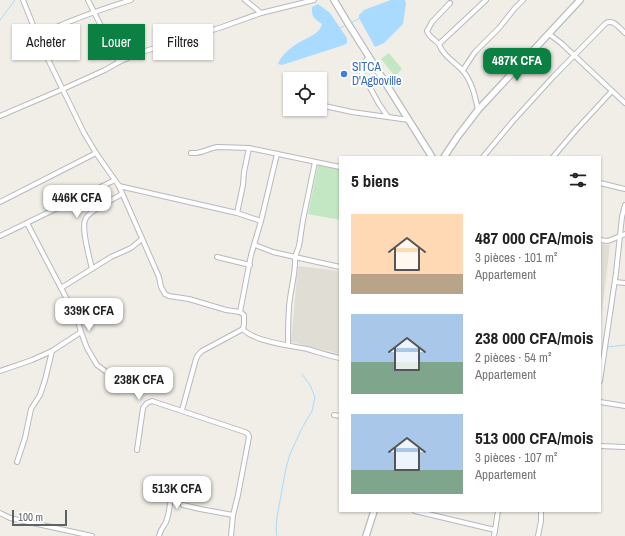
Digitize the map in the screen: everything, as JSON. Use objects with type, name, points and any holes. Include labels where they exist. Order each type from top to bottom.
[{"type":"main road","points":[[334,0],[431,156]]},
{"type":"main road","points":[[446,156],[458,136],[478,110],[580,0]]},
{"type":"main road","points":[[366,536],[374,512]]},
{"type":"street","points":[[22,0],[32,24]]},
{"type":"street","points":[[88,0],[119,62]]},
{"type":"street","points":[[64,24],[94,12],[131,0]]},
{"type":"street","points":[[245,0],[261,12]]},
{"type":"street","points":[[0,116],[105,70],[139,53],[222,27],[261,12],[314,0]]},
{"type":"street","points":[[439,44],[486,0]]},
{"type":"street","points":[[463,70],[475,52],[499,28],[523,0]]},
{"type":"street","points":[[450,3],[432,22],[428,28],[428,33],[439,44],[443,52],[463,70],[472,86],[478,110]]},
{"type":"street","points":[[484,156],[553,77],[606,23],[609,21],[612,22],[625,33]]},
{"type":"street","points":[[549,34],[625,103]]},
{"type":"street","points":[[369,57],[364,62],[362,73],[388,117]]},
{"type":"street","points":[[49,60],[84,133],[119,186],[165,294],[189,299],[226,310],[240,312],[244,315],[243,329]]},
{"type":"street","points":[[554,156],[612,91]]},
{"type":"street","points":[[327,107],[352,112],[409,120]]},
{"type":"street","points":[[190,154],[217,147],[249,148],[339,167]]},
{"type":"street","points":[[237,213],[249,148]]},
{"type":"street","points":[[0,202],[96,153]]},
{"type":"street","points":[[240,312],[251,255],[261,221],[276,154]]},
{"type":"street","points":[[288,345],[289,307],[294,276],[295,257],[299,246],[315,162]]},
{"type":"street","points":[[0,236],[114,180]]},
{"type":"street","points":[[601,183],[625,189]]},
{"type":"street","points":[[119,186],[237,213],[261,221]]},
{"type":"street","points":[[92,269],[85,233],[85,219],[91,212],[122,194]]},
{"type":"street","points":[[601,374],[614,282],[623,234],[622,217],[625,204]]},
{"type":"street","points":[[27,223],[76,318],[87,348],[97,365],[116,378]]},
{"type":"street","points":[[601,240],[608,241],[623,234]]},
{"type":"street","points":[[61,288],[112,257],[131,248],[142,239]]},
{"type":"street","points":[[254,245],[273,252],[339,267]]},
{"type":"street","points":[[217,257],[250,265]]},
{"type":"street","points":[[614,282],[625,283]]},
{"type":"street","points":[[243,329],[245,332],[260,339],[339,358]]},
{"type":"street","points":[[182,410],[198,355],[202,351],[243,329]]},
{"type":"street","points":[[0,371],[32,360],[52,351],[81,332]]},
{"type":"street","points":[[17,462],[25,438],[31,409],[40,395],[52,351]]},
{"type":"street","points":[[137,450],[143,408],[152,401],[182,410],[248,434],[249,438],[231,536]]},
{"type":"street","points":[[601,402],[625,406]]},
{"type":"street","points":[[334,415],[339,416]]},
{"type":"street","points":[[601,446],[625,447]]},
{"type":"street","points":[[159,536],[161,529],[166,522],[170,507],[172,480]]},
{"type":"street","points":[[183,505],[234,515]]},
{"type":"street","points":[[419,512],[495,530]]},
{"type":"street","points":[[440,517],[442,512]]},
{"type":"street","points":[[494,536],[498,512]]},
{"type":"street","points":[[538,536],[541,512]]},
{"type":"street","points":[[0,513],[10,518],[92,536]]},
{"type":"shaded area","points":[[601,244],[610,245],[601,320]]},
{"type":"shaded area","points":[[298,266],[339,271],[339,354],[291,342]]},
{"type":"green space","points":[[389,53],[402,69],[395,76],[381,59]]},
{"type":"green space","points":[[318,165],[339,169],[339,220],[308,214]]},
{"type":"water","points":[[391,0],[405,0],[406,4],[403,24],[384,43],[375,47],[359,18],[359,15],[364,10]]},
{"type":"water","points":[[318,4],[330,13],[347,38],[347,43],[282,65],[278,64],[290,49],[315,34],[321,28],[322,24],[315,19],[312,13],[312,7]]},
{"type":"waterway","points":[[0,20],[15,0]]},
{"type":"waterway","points":[[351,23],[360,18]]},
{"type":"waterway","points":[[340,28],[346,25]]},
{"type":"waterway","points":[[607,347],[625,345]]},
{"type":"waterway","points":[[277,536],[277,517],[286,468],[290,454],[312,411],[315,397],[310,385],[302,374]]},
{"type":"place","name":"SITCA D'Agboville","points":[[344,74]]}]
